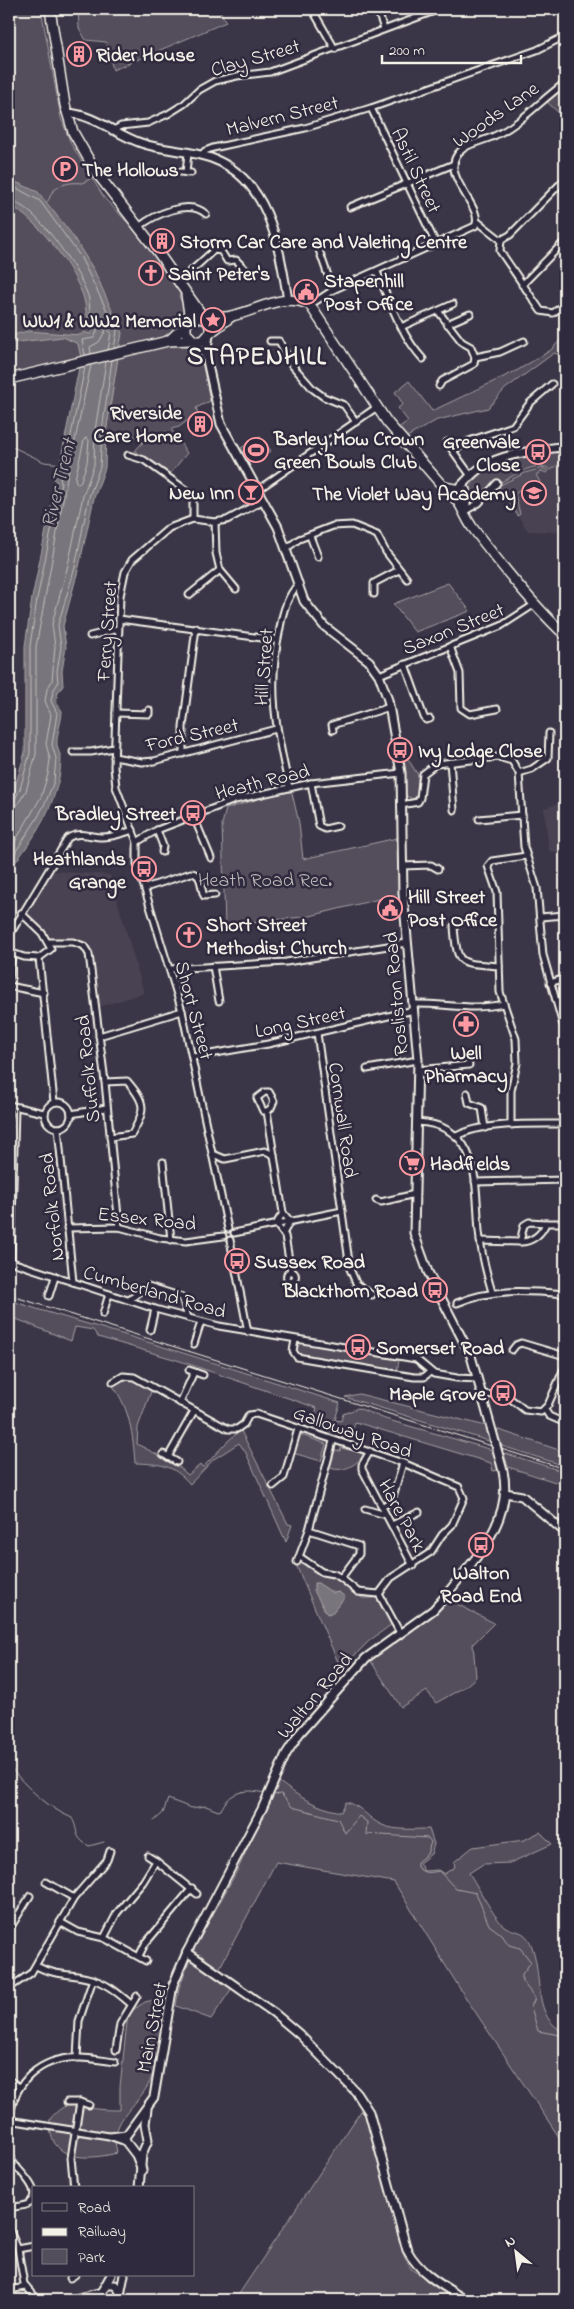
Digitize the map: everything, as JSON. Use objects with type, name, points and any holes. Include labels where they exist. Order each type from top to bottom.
[{"type":"highway","points":[[50,9],[73,132],[86,157],[210,326],[210,334]]},
{"type":"highway","points":[[186,294],[188,302],[186,333],[193,341]]},
{"type":"highway","points":[[168,341],[197,316],[204,318],[232,316],[270,303],[293,301],[310,305],[358,375],[387,422],[443,487],[460,493],[472,526],[535,604],[565,635]]},
{"type":"highway","points":[[11,378],[168,341],[203,341],[232,316]]},
{"type":"street","points":[[312,9],[335,49]]},
{"type":"street","points":[[377,9],[384,29]]},
{"type":"street","name":"Clay Street","points":[[112,130],[121,126],[148,123],[168,114],[184,104],[198,90],[215,81],[270,72],[335,49],[425,11],[440,9]]},
{"type":"street","name":"Malvern Street","points":[[202,155],[206,150],[213,148],[305,128],[371,108],[536,50],[565,36]]},
{"type":"street","name":"Woods Lane","points":[[478,222],[477,216],[454,171],[456,156],[462,150],[495,136],[565,83]]},
{"type":"street","name":"Astil Street","points":[[371,108],[436,244]]},
{"type":"street","points":[[68,113],[84,116],[112,130],[157,148],[202,155],[227,165],[249,182],[261,199],[293,301]]},
{"type":"street","points":[[185,173],[188,153]]},
{"type":"street","points":[[350,207],[454,164]]},
{"type":"street","points":[[501,240],[514,232],[565,179]]},
{"type":"street","points":[[198,207],[202,202]]},
{"type":"street","points":[[139,227],[154,215],[189,206],[198,207],[206,214]]},
{"type":"street","points":[[310,305],[333,290],[377,272],[475,226],[478,222],[501,240]]},
{"type":"street","points":[[501,240],[500,251],[541,311],[552,313],[565,304]]},
{"type":"street","points":[[522,285],[565,241]]},
{"type":"street","points":[[179,282],[214,250],[221,251],[227,261],[236,260],[246,270]]},
{"type":"street","points":[[319,250],[333,290]]},
{"type":"street","points":[[377,272],[401,327],[412,347],[423,359]]},
{"type":"street","points":[[401,327],[453,304]]},
{"type":"street","points":[[438,311],[462,342],[471,347],[475,357],[474,364],[439,382]]},
{"type":"street","points":[[447,324],[470,314]]},
{"type":"street","points":[[210,334],[206,356],[221,424],[229,441],[259,488],[287,548],[299,583]]},
{"type":"street","points":[[193,341],[206,356]]},
{"type":"street","points":[[270,341],[279,341],[292,365],[313,389],[324,397],[344,405],[356,422]]},
{"type":"street","points":[[475,357],[500,352],[524,341]]},
{"type":"street","points":[[453,451],[469,441],[513,426],[530,403],[552,384]]},
{"type":"street","points":[[259,488],[377,407]]},
{"type":"street","points":[[447,442],[471,476]]},
{"type":"street","points":[[460,493],[471,476],[483,466],[498,460],[565,446]]},
{"type":"street","points":[[128,455],[144,460],[193,495],[193,519]]},
{"type":"street","points":[[465,511],[479,503],[497,482]]},
{"type":"street","name":"Ferry Street","points":[[137,842],[116,787],[114,757],[118,629],[124,577],[132,560],[169,528],[193,519],[215,522],[237,516],[264,500]]},
{"type":"street","points":[[215,522],[216,553],[220,570],[236,589]]},
{"type":"street","points":[[287,548],[299,540],[333,526],[352,525],[377,535],[399,570],[407,579]]},
{"type":"street","points":[[310,536],[318,557]]},
{"type":"street","points":[[189,595],[220,570]]},
{"type":"street","points":[[374,594],[374,583],[399,570]]},
{"type":"street","name":"Hill Street","points":[[289,787],[276,729],[273,693],[277,640],[285,604],[299,583]]},
{"type":"street","name":"Rosliston Road","points":[[299,583],[304,601],[324,626],[369,661],[379,675],[390,707],[401,774],[402,866],[418,1060],[414,1233],[428,1272],[471,1356],[492,1431]]},
{"type":"street","name":"Saxon Street","points":[[379,675],[501,626],[520,616],[535,604]]},
{"type":"street","points":[[119,619],[277,640]]},
{"type":"street","points":[[184,754],[183,728],[196,628]]},
{"type":"street","points":[[90,636],[118,629]]},
{"type":"street","points":[[450,646],[460,673],[461,708],[470,714],[493,708]]},
{"type":"street","points":[[405,664],[424,716],[426,720],[430,719]]},
{"type":"street","points":[[333,730],[332,725],[390,707]]},
{"type":"street","points":[[116,713],[149,714],[149,710]]},
{"type":"street","name":"Ford Street","points":[[114,757],[142,762],[184,754],[276,729]]},
{"type":"street","points":[[519,773],[532,769],[548,758],[549,733]]},
{"type":"street","points":[[73,752],[91,752],[114,748]]},
{"type":"street","points":[[401,805],[418,802],[420,798],[421,777],[427,769],[436,764],[502,758],[512,761],[519,773],[526,856],[537,888],[543,955],[565,1032]]},
{"type":"street","points":[[450,762],[454,810]]},
{"type":"street","name":"Heath Road","points":[[137,842],[157,830],[235,800],[311,783],[401,774]]},
{"type":"street","points":[[311,783],[319,826],[325,829],[338,826]]},
{"type":"street","points":[[193,815],[211,858]]},
{"type":"street","points":[[479,819],[522,815]]},
{"type":"street","points":[[9,936],[21,913],[68,838],[78,834],[101,837],[117,836],[133,830]]},
{"type":"street","points":[[157,830],[163,846],[162,852]]},
{"type":"street","name":"Short Street","points":[[137,842],[137,864],[182,1011],[213,1156]]},
{"type":"street","points":[[511,1125],[511,1092],[518,1063],[516,1039],[503,1004],[499,966],[497,892],[488,866],[492,861],[526,856]]},
{"type":"street","points":[[402,866],[431,865],[438,869]]},
{"type":"street","points":[[145,888],[196,874],[200,876],[204,896],[215,896]]},
{"type":"street","points":[[9,978],[11,952],[39,958],[51,949],[42,933],[21,913]]},
{"type":"street","points":[[540,916],[565,915]]},
{"type":"street","points":[[454,926],[457,955],[460,960],[469,964],[499,966]]},
{"type":"street","name":"Suffolk Road","points":[[48,942],[73,942],[84,946],[89,954],[105,1082],[106,1108],[119,1227]]},
{"type":"street","points":[[170,969],[286,962],[407,943]]},
{"type":"street","points":[[39,958],[54,1102]]},
{"type":"street","points":[[212,966],[219,1002]]},
{"type":"street","points":[[550,983],[565,978]]},
{"type":"street","points":[[9,986],[44,993]]},
{"type":"street","name":"Long Street","points":[[192,1058],[317,1033],[437,1003],[487,1008],[503,1004]]},
{"type":"street","points":[[99,1036],[182,1011]]},
{"type":"street","name":"Cornwall Road","points":[[317,1033],[350,1269],[356,1283],[372,1295]]},
{"type":"street","points":[[367,1069],[418,1060]]},
{"type":"street","points":[[418,1070],[469,1065]]},
{"type":"street","points":[[105,1082],[127,1081],[141,1097],[143,1114],[132,1134],[110,1137]]},
{"type":"street","points":[[467,1093],[469,1103],[482,1108],[485,1128]]},
{"type":"street","points":[[54,1102],[66,1104],[71,1114],[67,1125],[58,1128],[47,1123],[44,1113],[48,1106],[54,1102]]},
{"type":"street","points":[[9,1105],[44,1113]]},
{"type":"street","points":[[10,1263],[15,1107]]},
{"type":"street","points":[[71,1114],[106,1108]]},
{"type":"street","points":[[266,1111],[283,1213],[290,1221]]},
{"type":"street","points":[[417,1122],[445,1126],[457,1136],[466,1148],[474,1182],[484,1268],[492,1292]]},
{"type":"street","points":[[457,1136],[466,1131],[511,1125],[565,1124]]},
{"type":"street","name":"Norfolk Road","points":[[58,1128],[72,1282]]},
{"type":"street","points":[[272,1145],[265,1151],[225,1159],[213,1156],[228,1229],[234,1233],[342,1211]]},
{"type":"street","points":[[265,1151],[274,1155]]},
{"type":"street","points":[[216,1169],[225,1159]]},
{"type":"street","points":[[163,1162],[171,1240]]},
{"type":"street","points":[[474,1182],[565,1180]]},
{"type":"street","points":[[376,1200],[381,1202],[415,1194]]},
{"type":"street","points":[[276,1224],[283,1213]]},
{"type":"street","points":[[284,1232],[290,1221]]},
{"type":"street","points":[[520,1242],[524,1225],[529,1222],[565,1223]]},
{"type":"street","points":[[480,1241],[527,1242],[534,1238],[546,1223]]},
{"type":"street","points":[[276,1224],[284,1232],[290,1272]]},
{"type":"street","name":"Essex Road","points":[[67,1228],[119,1227],[171,1240],[196,1240],[223,1236]]},
{"type":"street","points":[[228,1229],[224,1232],[223,1236],[225,1239],[230,1240]]},
{"type":"street","points":[[230,1240],[234,1238],[234,1233]]},
{"type":"street","points":[[230,1240],[248,1332]]},
{"type":"street","name":"Cumberland Road","points":[[10,1263],[201,1322],[248,1332],[416,1359],[430,1372],[457,1378],[478,1379]]},
{"type":"street","points":[[48,1293],[55,1276]]},
{"type":"street","points":[[129,1300],[148,1286],[182,1298],[188,1318]]},
{"type":"street","points":[[457,1303],[492,1292],[521,1291],[565,1294]]},
{"type":"street","points":[[105,1313],[109,1294]]},
{"type":"street","points":[[149,1330],[156,1309]]},
{"type":"street","points":[[193,1342],[201,1322]]},
{"type":"street","name":"Cumberland Road","points":[[295,1340],[293,1351],[297,1357],[414,1377],[424,1378],[430,1372]]},
{"type":"street","points":[[512,1350],[522,1342],[565,1356]]},
{"type":"street","points":[[545,1410],[565,1366]]},
{"type":"street","points":[[180,1403],[191,1371],[203,1375]]},
{"type":"street","name":"Galloway Road","points":[[114,1382],[124,1376],[134,1377],[232,1430],[241,1427],[249,1415],[256,1414],[333,1441],[370,1451],[460,1487],[464,1496],[452,1525],[442,1535],[428,1556],[392,1578],[379,1594]]},
{"type":"street","points":[[482,1394],[507,1396],[531,1412],[545,1410]]},
{"type":"street","points":[[545,1410],[549,1416],[565,1423]]},
{"type":"street","points":[[168,1457],[194,1411]]},
{"type":"street","points":[[273,1486],[284,1476],[298,1429]]},
{"type":"street","name":"Walton Road","points":[[188,1952],[232,1869],[286,1754],[299,1734],[366,1658],[433,1610],[443,1600],[497,1526],[505,1493],[503,1471],[492,1431]]},
{"type":"street","points":[[333,1441],[309,1530],[299,1559],[322,1572],[334,1574],[358,1592],[379,1594],[400,1633]]},
{"type":"street","name":"Hare Park","points":[[370,1451],[362,1465],[362,1469],[413,1566]]},
{"type":"street","points":[[163,1454],[177,1462]]},
{"type":"street","points":[[382,1506],[392,1500],[403,1463]]},
{"type":"street","points":[[505,1493],[522,1496],[565,1532]]},
{"type":"street","points":[[365,1509],[382,1514],[385,1513]]},
{"type":"street","points":[[392,1525],[419,1512]]},
{"type":"street","points":[[309,1530],[359,1546],[359,1554],[341,1578]]},
{"type":"street","points":[[9,1988],[32,1973],[74,1898],[107,1860],[110,1850]]},
{"type":"street","points":[[148,1856],[192,1888],[197,1894]]},
{"type":"street","points":[[104,1938],[117,1913],[143,1882],[156,1861]]},
{"type":"street","points":[[46,1882],[74,1898]]},
{"type":"street","points":[[139,1956],[145,1944],[192,1888]]},
{"type":"street","points":[[9,1930],[30,1896]]},
{"type":"street","points":[[60,1922],[78,1932],[104,1938],[146,1961]]},
{"type":"street","points":[[188,1952],[274,2013],[299,2034],[356,2092],[369,2112],[407,2250],[414,2263],[426,2274],[466,2300]]},
{"type":"street","name":"Main Street","points":[[147,2109],[156,2090],[173,1985],[188,1952]]},
{"type":"street","points":[[36,1966],[51,1974],[93,1979],[112,1988],[131,2004]]},
{"type":"street","points":[[77,2058],[79,2021],[93,1979]]},
{"type":"street","points":[[116,2050],[120,2024],[137,1996]]},
{"type":"street","points":[[115,2062],[77,2058],[46,2064],[36,2070],[19,2087],[12,2104],[9,2120],[109,2136],[126,2142],[132,2149],[142,2170]]},
{"type":"street","points":[[9,2080],[19,2087]]},
{"type":"street","points":[[67,2102],[80,2102],[89,2105]]},
{"type":"street","points":[[74,2186],[70,2158],[80,2102]]},
{"type":"street","points":[[109,2136],[126,2134],[147,2109]]},
{"type":"street","points":[[139,2186],[144,2148],[148,2140],[146,2132],[147,2109]]},
{"type":"street","points":[[132,2128],[138,2127],[146,2132]]},
{"type":"street","points":[[126,2134],[126,2142]]},
{"type":"street","points":[[132,2149],[144,2148]]},
{"type":"street","points":[[9,2149],[10,2161],[32,2186]]},
{"type":"street","points":[[9,2208],[26,2206],[32,2200]]},
{"type":"street","points":[[9,2229],[17,2247],[26,2287],[38,2300]]},
{"type":"street","points":[[9,2246],[32,2246]]},
{"type":"street","points":[[82,2296],[102,2300],[102,2290],[110,2276]]},
{"type":"street","points":[[120,2298],[124,2276]]},
{"type":"street","points":[[66,2300],[102,2290],[112,2284],[118,2287],[120,2298]]},
{"type":"street","points":[[9,2290],[26,2287]]},
{"type":"shaded area","name":"The Violet Way Academy","points":[[565,455],[565,532],[528,531],[498,486],[502,484],[501,482],[533,467],[541,466],[551,470],[561,464],[563,461],[562,457]]},
{"type":"shaded area","points":[[565,802],[565,854],[549,851],[544,808]]},
{"type":"shaded area","points":[[52,871],[110,875],[144,993],[99,1007],[94,953],[86,941],[73,937],[52,940],[26,912]]},
{"type":"green space","points":[[9,9],[41,9],[61,118],[71,144],[105,199],[134,229],[181,292],[179,296],[184,316],[181,323],[158,341],[153,348],[178,345],[189,347],[201,355],[210,401],[196,408],[198,413],[179,427],[171,429],[187,453],[170,474],[135,451],[143,442],[133,435],[106,432],[121,336],[80,358],[9,374]]},
{"type":"green space","points":[[78,9],[219,9],[226,22],[113,70],[106,42],[86,40],[79,28]]},
{"type":"green space","points":[[565,83],[565,119],[544,99]]},
{"type":"green space","points":[[565,335],[565,357],[554,353],[505,389],[488,408],[437,420],[405,438],[397,429],[408,421],[398,408],[403,404],[395,392],[409,381],[432,411],[518,370],[551,350]]},
{"type":"green space","name":"Barley Mow Crown Green Bowls Club","points":[[260,437],[271,451],[249,461],[241,448]]},
{"type":"green space","points":[[555,452],[561,455],[563,461],[551,470],[539,466],[532,467],[501,482],[495,479],[475,504],[468,508],[472,484],[484,472],[503,463]]},
{"type":"green space","points":[[542,468],[549,471],[546,473],[542,471],[536,475],[540,482],[530,489],[525,483],[525,486],[515,494],[520,514],[518,516],[498,486],[525,473]]},
{"type":"green space","points":[[448,583],[470,611],[415,632],[393,604]]},
{"type":"green space","points":[[404,753],[418,775],[417,795],[413,799],[406,796]]},
{"type":"green space","name":"Heath Road Rec.","points":[[291,789],[299,823],[303,859],[397,838],[399,894],[310,916],[225,926],[222,824],[226,809]]},
{"type":"green space","points":[[9,1300],[340,1403],[335,1420],[341,1421],[343,1414],[358,1408],[385,1419],[496,1451],[499,1470],[493,1471],[491,1463],[355,1422],[350,1440],[311,1428],[317,1408],[177,1360],[98,1337],[93,1330],[75,1327],[71,1341],[9,1316]]},
{"type":"green space","points":[[300,1342],[399,1359],[397,1373],[299,1355],[296,1351],[296,1345]]},
{"type":"green space","points":[[128,1378],[152,1389],[138,1427],[137,1444],[177,1465],[188,1475],[200,1465],[203,1467],[227,1442],[241,1431],[288,1524],[292,1525],[286,1542],[246,1453],[239,1443],[214,1459],[190,1484],[184,1477],[166,1466],[135,1463],[132,1432],[127,1413],[113,1386]]},
{"type":"green space","points":[[359,1394],[486,1426],[492,1442],[345,1397]]},
{"type":"green space","points":[[496,1429],[565,1452],[565,1466],[502,1446]]},
{"type":"green space","points":[[299,1434],[326,1444],[321,1461],[293,1453]]},
{"type":"green space","points":[[341,1448],[366,1454],[354,1464],[345,1468],[330,1468],[335,1450],[340,1451]]},
{"type":"green space","points":[[504,1453],[565,1472],[565,1485],[508,1467]]},
{"type":"green space","points":[[302,1562],[309,1564],[323,1576],[336,1579],[362,1598],[377,1598],[392,1624],[369,1641],[341,1669],[297,1567]]},
{"type":"green space","points":[[447,1599],[494,1623],[473,1644],[476,1677],[466,1686],[436,1703],[427,1691],[401,1707],[370,1660],[431,1617]]},
{"type":"green space","points":[[278,1781],[300,1797],[323,1807],[341,1812],[346,1802],[356,1806],[387,1827],[429,1829],[434,1844],[431,1854],[419,1863],[424,1871],[438,1870],[444,1874],[455,1867],[454,1862],[473,1847],[524,1840],[540,1832],[552,1844],[510,1863],[483,1864],[469,1873],[499,1921],[507,1928],[520,1932],[527,1937],[536,1960],[543,2008],[555,2026],[565,2032],[565,2146],[462,1992],[394,1882],[276,1862],[219,1969],[193,1951],[238,1869]]},
{"type":"green space","points":[[190,1959],[232,1988],[211,2019],[176,2006],[179,1988]]},
{"type":"green space","points":[[167,1997],[155,2067],[148,2086],[121,2120],[115,2141],[117,2153],[105,2156],[81,2157],[70,2155],[61,2150],[55,2143],[51,2133],[50,2119],[61,2108],[71,2105],[120,2110],[120,2087],[128,2013],[145,2002]]},
{"type":"green space","points":[[361,2111],[366,2116],[404,2256],[411,2269],[457,2300],[235,2300]]},
{"type":"water","name":"River Trent","points":[[9,179],[38,192],[70,232],[94,270],[122,333],[106,432],[105,468],[94,498],[79,567],[63,626],[66,647],[62,671],[63,686],[58,692],[56,702],[62,711],[57,741],[61,758],[60,775],[44,819],[28,846],[9,870],[9,800],[15,787],[25,752],[25,646],[32,598],[56,482],[54,478],[59,468],[81,358],[78,344],[63,337],[9,343],[9,336],[28,331],[80,335],[84,332],[90,334],[93,329],[88,320],[82,293],[61,255],[32,222],[9,204]]},
{"type":"water","points":[[314,1583],[318,1583],[333,1593],[339,1592],[345,1597],[332,1613],[327,1614],[314,1591]]},
{"type":"waterway","points":[[47,202],[52,192],[59,187],[70,183],[82,183],[90,179]]},
{"type":"waterway","name":"River Trent","points":[[9,445],[44,462],[61,464]]},
{"type":"waterway","points":[[9,1766],[38,1796],[54,1809],[72,1818],[78,1837],[84,1843],[89,1846],[104,1842]]},
{"type":"waterway","points":[[154,1821],[163,1813],[168,1799],[191,1808],[206,1806],[218,1811],[221,1810],[228,1799],[238,1793],[244,1791],[264,1793]]},
{"type":"waterway","points":[[272,1795],[281,1794],[292,1807],[338,1819],[345,1833],[359,1816],[367,1822],[366,1834],[428,1838],[431,1842],[427,1854],[417,1862],[417,1867],[427,1872],[439,1871],[456,1889],[476,1893],[489,1925],[501,1934],[509,1945],[520,1948],[531,1962],[522,1974],[522,1981],[535,1998],[531,2007],[538,2031],[565,2036]]},
{"type":"railway","points":[[9,1295],[565,1469]]},
{"type":"place","name":"Rider House","points":[[79,54]]},
{"type":"place","name":"The Hollows","points":[[65,169]]},
{"type":"place","name":"Storm Car Care and Valeting Centre","points":[[162,241]]},
{"type":"place","name":"Saint Peter's","points":[[151,273]]},
{"type":"place","name":"Stapenhill Post Office","points":[[306,292]]},
{"type":"place","name":"WW1 & WW2 Memorial","points":[[213,320]]},
{"type":"place","name":"Riverside Care Home","points":[[200,424]]},
{"type":"place","name":"Barley Mow Crown Green Bowls Club","points":[[256,450]]},
{"type":"place","name":"Greenvale Close","points":[[538,452]]},
{"type":"place","name":"New Inn","points":[[251,492]]},
{"type":"place","name":"The Violet Way Academy","points":[[534,493]]},
{"type":"place","name":"Ivy Lodge Close","points":[[400,750]]},
{"type":"place","name":"Bradley Street","points":[[193,813]]},
{"type":"place","name":"Heathlands Grange","points":[[144,869]]},
{"type":"place","name":"Hill Street Post Office","points":[[390,908]]},
{"type":"place","name":"Short Street Methodist Church","points":[[189,935]]},
{"type":"place","name":"Well Pharmacy","points":[[466,1024]]},
{"type":"place","name":"Hadfields","points":[[412,1163]]},
{"type":"place","name":"Sussex Road","points":[[237,1261]]},
{"type":"place","name":"Blackthorn Road","points":[[435,1290]]},
{"type":"place","name":"Somerset Road","points":[[358,1347]]},
{"type":"place","name":"Maple Grove","points":[[503,1393]]},
{"type":"place","name":"Walton Road End","points":[[481,1545]]},
{"type":"district","name":"STAPENHILL","points":[[257,355]]}]
